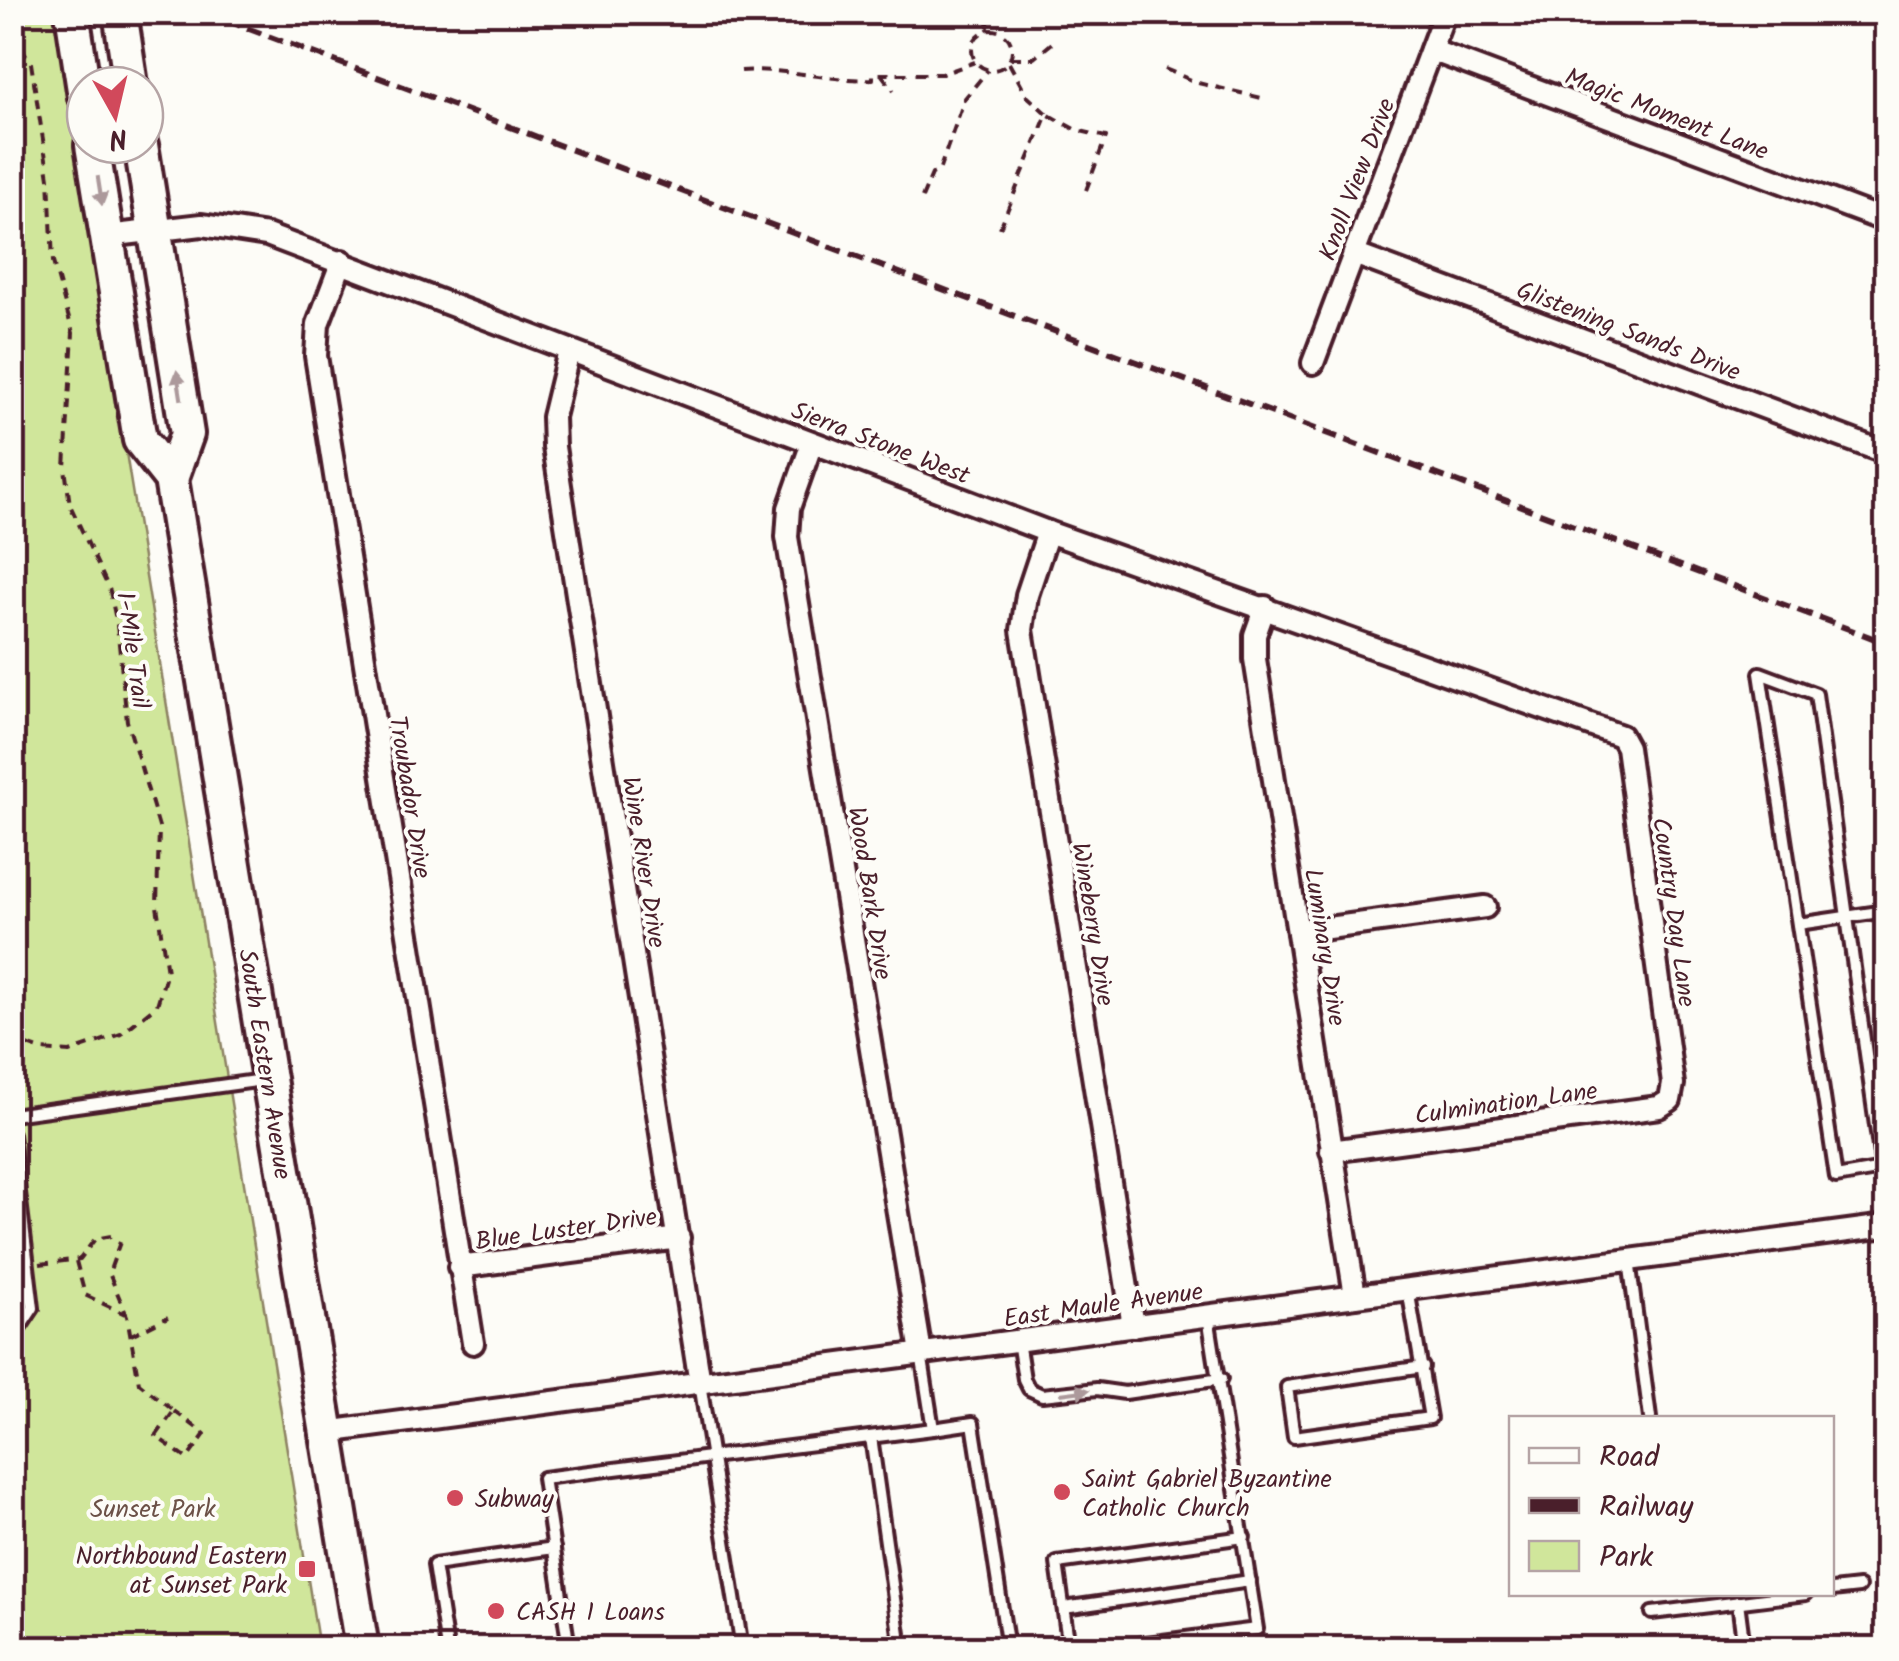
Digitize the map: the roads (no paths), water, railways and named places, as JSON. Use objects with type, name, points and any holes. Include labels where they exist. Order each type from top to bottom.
[{"type":"main road","points":[[72,12],[80,65]]},
{"type":"main road","points":[[120,12],[128,65]]},
{"type":"main road","name":"South Eastern Avenue","points":[[95,165],[140,440],[171,479]]},
{"type":"main road","name":"South Eastern Avenue","points":[[143,165],[187,434],[171,479],[362,1648]]},
{"type":"street","name":"Knoll View Drive","points":[[1313,363],[1446,12]]},
{"type":"street","name":"Magic Moment Lane","points":[[1431,50],[1886,221]]},
{"type":"street","name":"Sierra Stone West","points":[[107,236],[154,229],[232,227],[342,261],[1048,532],[1608,730],[1621,736],[1627,747]]},
{"type":"street","name":"Glistening Sands Drive","points":[[1354,254],[1886,453]]},
{"type":"street","name":"Troubador Drive","points":[[342,261],[318,324],[316,356],[473,1343]]},
{"type":"street","name":"Wine River Drive","points":[[569,350],[553,417],[554,447],[700,1383]]},
{"type":"street","name":"Wood Bark Drive","points":[[812,443],[789,508],[787,538],[922,1354]]},
{"type":"street","name":"Wineberry Drive","points":[[1048,532],[1027,595],[1022,630],[1133,1326]]},
{"type":"street","name":"Luminary Drive","points":[[1266,607],[1255,635],[1255,659],[1356,1296]]},
{"type":"street","name":"Country Day Lane","points":[[1627,747],[1673,1084]]},
{"type":"street","points":[[1298,932],[1484,908]]},
{"type":"street","name":"Culmination Lane","points":[[1332,1151],[1659,1107],[1670,1100],[1673,1084]]},
{"type":"street","name":"East Maule Avenue","points":[[326,1432],[1886,1226]]},
{"type":"street","name":"Blue Luster Drive","points":[[460,1267],[680,1238]]},
{"type":"lane","points":[[1882,1169],[1836,1176],[1760,672],[1816,694],[1882,1169],[1886,1204]]},
{"type":"lane","points":[[1798,924],[1886,911]]},
{"type":"lane","points":[[12,1115],[269,1080]]},
{"type":"lane","points":[[12,1134],[33,1308],[21,1326],[12,1330]]},
{"type":"lane","points":[[1629,1260],[1650,1416]]},
{"type":"lane","points":[[1408,1289],[1423,1367],[1430,1418],[1294,1436],[1287,1386],[1423,1367]]},
{"type":"lane","points":[[1107,1648],[1257,1629],[1208,1316]]},
{"type":"lane","points":[[1018,1341],[1024,1379],[1029,1389],[1042,1394],[1097,1389],[1125,1393],[1220,1380]]},
{"type":"lane","points":[[922,1354],[933,1429]]},
{"type":"lane","points":[[700,1383],[742,1648]]},
{"type":"lane","points":[[569,1648],[543,1478],[973,1423],[1008,1648]]},
{"type":"lane","points":[[871,1436],[901,1648]]},
{"type":"lane","points":[[1070,1648],[1058,1563],[1244,1537]]},
{"type":"lane","points":[[448,1648],[434,1565],[554,1548]]},
{"type":"lane","points":[[1064,1608],[1250,1581]]},
{"type":"lane","points":[[1834,1590],[1858,1587]]},
{"type":"lane","points":[[1652,1613],[1789,1596]]},
{"type":"lane","points":[[1738,1602],[1744,1648]]},
{"type":"railway","points":[[204,12],[1886,643]]},
{"type":"place","name":"Saint Gabriel Byzantine Catholic Church","points":[[1062,1492]]},
{"type":"place","name":"Subway","points":[[455,1498]]},
{"type":"place","name":"Northbound Eastern at Sunset Park","points":[[307,1569]]},
{"type":"place","name":"CASH 1 Loans","points":[[496,1611]]},
{"type":"park label","name":"Sunset Park","points":[[153,1508]]}]
